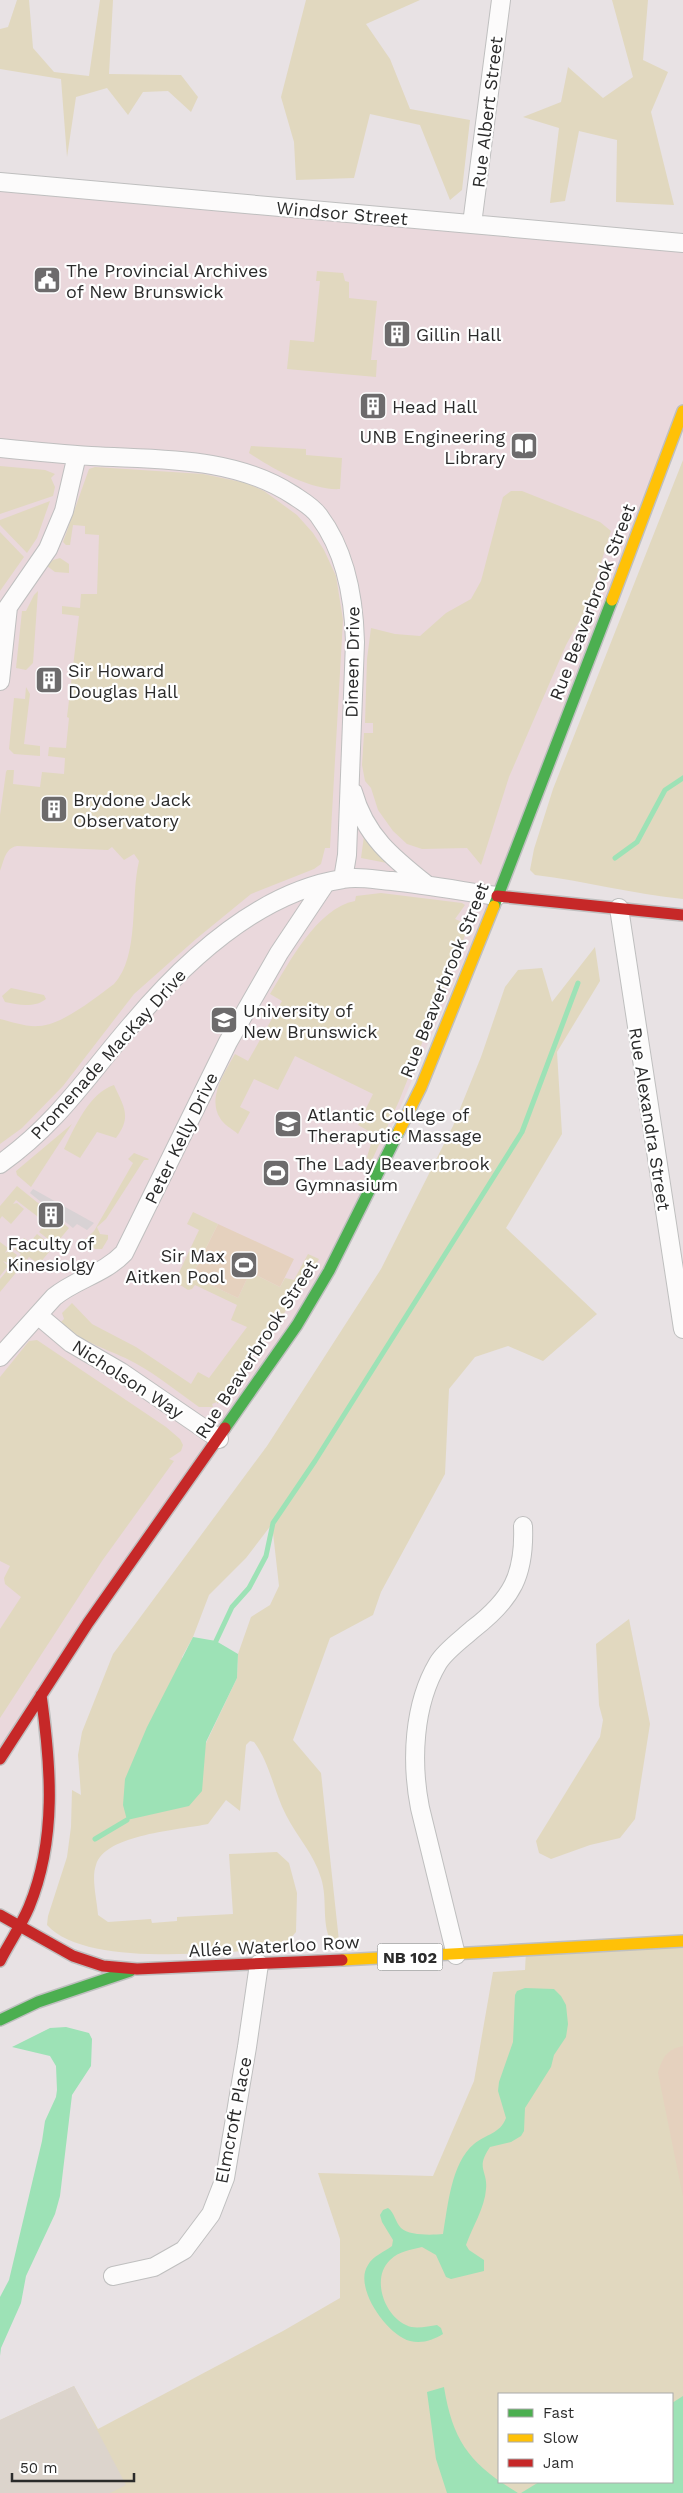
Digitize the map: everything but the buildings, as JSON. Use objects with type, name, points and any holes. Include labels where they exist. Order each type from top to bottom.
[{"type":"street","name":"Rue Albert Street","points":[[472,224],[501,0]]},
{"type":"street","name":"Windsor Street","points":[[0,182],[683,243]]},
{"type":"street","name":"Rue Beaverbrook Street","points":[[0,1759],[131,1560],[219,1439],[297,1325],[329,1271],[421,1087],[497,896],[683,411]]},
{"type":"street","name":"Dineen Drive","points":[[0,448],[77,455],[169,460],[238,470],[273,484],[307,505],[319,515],[342,559],[354,608],[356,642],[347,855],[343,879]]},
{"type":"street","points":[[0,681],[6,613],[14,596],[48,549],[64,511],[77,455]]},
{"type":"street","points":[[349,775],[359,812],[365,825],[390,854],[427,885]]},
{"type":"street","name":"Promenade MacKay Drive","points":[[0,1164],[57,1116],[148,1005],[209,946],[253,914],[304,890],[343,879],[357,878],[427,885],[497,896]]},
{"type":"street","name":"Peter Kelly Drive","points":[[0,1357],[18,1335],[61,1292],[102,1271],[113,1264],[124,1252],[228,1042],[279,953],[325,884]]},
{"type":"street","points":[[497,896],[683,914]]},
{"type":"street","name":"Rue Alexandra Street","points":[[618,908],[683,1329]]},
{"type":"street","name":"Nicholson Way","points":[[39,1316],[71,1343],[121,1372],[219,1439]]},
{"type":"street","points":[[456,1955],[418,1800],[414,1754],[424,1693],[438,1662],[463,1638],[493,1614],[520,1572],[524,1551],[523,1526]]},
{"type":"street","points":[[0,1961],[29,1906],[40,1868],[50,1806],[48,1744],[42,1695]]},
{"type":"street","points":[[0,1915],[73,1956],[104,1966],[136,1969]]},
{"type":"street","points":[[0,1920],[18,1926]]},
{"type":"street","name":"Allée Waterloo Row","points":[[136,1969],[456,1955],[683,1941]]},
{"type":"street","name":"Elmcroft Place","points":[[113,2276],[154,2267],[184,2250],[211,2214],[225,2178],[247,2048],[258,1964]]},
{"type":"street","name":"NB 102","points":[[0,2020],[38,2002],[136,1969]]},
{"type":"shaded area","points":[[17,0],[29,0],[33,48],[54,72],[89,76],[100,0],[113,0],[109,74],[181,75],[198,97],[191,112],[168,91],[143,92],[128,115],[107,88],[76,97],[67,157],[61,79],[0,69],[0,29],[8,27]]},
{"type":"shaded area","points":[[306,0],[420,0],[366,24],[390,59],[410,109],[470,120],[462,190],[450,200],[420,125],[370,114],[354,178],[296,180],[294,142],[281,97]]},
{"type":"shaded area","points":[[612,0],[648,0],[643,60],[668,72],[651,112],[674,205],[616,202],[617,140],[579,131],[565,201],[550,203],[559,128],[523,117],[561,102],[568,67],[603,98],[633,77]]},
{"type":"shaded area","name":"University of New Brunswick","points":[[0,182],[683,243],[683,411],[524,823],[329,1271],[0,1759]]},
{"type":"shaded area","points":[[317,271],[343,273],[345,281],[349,282],[349,298],[377,301],[371,360],[377,360],[376,377],[287,369],[290,340],[314,342],[320,281],[316,281]]},
{"type":"shaded area","points":[[251,446],[306,449],[306,455],[342,458],[340,489],[329,489],[293,478],[249,453]]},
{"type":"shaded area","points":[[683,460],[683,899],[535,875],[530,870],[534,849],[553,789]]},
{"type":"shaded area","points":[[0,466],[45,470],[55,474],[51,478],[55,487],[53,496],[0,514]]},
{"type":"shaded area","points":[[95,467],[203,474],[246,483],[264,491],[297,515],[313,533],[324,550],[336,576],[343,620],[330,848],[325,848],[321,864],[314,869],[251,894],[196,939],[134,994],[63,1086],[22,1128],[0,1144],[0,1019],[24,1025],[39,1026],[68,1016],[114,984],[128,958],[131,943],[136,876],[139,861],[134,854],[124,860],[112,847],[108,850],[17,846],[7,852],[0,871],[0,815],[7,770],[14,770],[13,784],[40,787],[42,772],[64,774],[65,758],[48,756],[49,747],[66,748],[69,718],[67,717],[79,616],[62,614],[62,606],[80,608],[81,594],[97,594],[99,535],[85,534],[85,526],[73,525],[70,545],[66,545],[63,542],[89,469]]},
{"type":"shaded area","points":[[511,491],[522,491],[600,522],[611,531],[587,607],[566,645],[509,777],[481,865],[467,848],[422,849],[407,844],[393,831],[378,810],[371,788],[365,781],[362,765],[364,733],[373,733],[373,723],[365,723],[367,659],[371,628],[395,634],[420,636],[446,613],[471,599],[481,581],[503,497]]},
{"type":"shaded area","points":[[50,501],[37,538],[27,553],[0,525],[0,520]]},
{"type":"shaded area","points":[[0,532],[24,557],[0,591]]},
{"type":"shaded area","points":[[60,558],[69,564],[69,573],[55,572],[47,566],[53,560]]},
{"type":"shaded area","points":[[38,591],[33,663],[26,670],[16,668],[22,611],[26,611]]},
{"type":"shaded area","points":[[26,687],[30,694],[24,744],[40,746],[40,756],[14,754],[9,749],[14,698],[25,699]]},
{"type":"shaded area","points":[[364,836],[387,863],[361,858]]},
{"type":"shaded area","points":[[381,893],[462,903],[465,905],[455,919],[469,925],[399,1101],[367,1171],[363,1170],[374,1134],[358,1125],[373,1094],[295,1056],[278,1090],[254,1079],[240,1107],[250,1112],[238,1134],[220,1118],[215,1102],[216,1094],[222,1077],[235,1054],[248,1061],[282,1001],[270,994],[305,938],[328,914],[341,906],[355,901],[356,896]]},
{"type":"shaded area","points":[[595,947],[600,981],[557,1052],[562,1134],[506,1228],[597,1314],[543,1361],[508,1346],[475,1357],[449,1389],[445,1474],[381,1592],[373,1615],[330,1638],[293,1740],[321,1773],[339,1941],[331,1942],[328,1934],[323,1886],[318,1869],[286,1815],[264,1759],[254,1742],[250,1741],[246,1745],[240,1811],[226,1800],[208,1824],[145,1835],[113,1846],[102,1855],[96,1865],[94,1883],[98,1915],[108,1922],[151,1919],[152,1923],[177,1921],[177,1917],[233,1914],[229,1854],[277,1852],[289,1863],[297,1893],[296,1932],[281,1949],[158,1954],[92,1948],[66,1939],[47,1925],[48,1916],[67,1857],[71,1827],[72,1790],[81,1795],[78,1755],[82,1732],[113,1654],[267,1446],[381,1269],[453,1126],[481,1057],[505,987],[518,970],[542,968],[552,1002]],"holes":[[[272,1524],[279,1586],[270,1605],[251,1617],[238,1654],[237,1678],[206,1743],[182,1657],[193,1637],[209,1595],[246,1558]]]},
{"type":"shaded area","points":[[11,988],[44,995],[46,999],[32,1005],[5,1002],[2,996]]},
{"type":"shaded area","points":[[114,1085],[125,1112],[124,1124],[116,1138],[97,1132],[80,1158],[64,1149],[78,1121],[90,1103],[105,1089]]},
{"type":"shaded area","points":[[72,1124],[31,1187],[17,1175],[16,1171]]},
{"type":"shaded area","points":[[134,1153],[149,1159],[144,1160],[106,1219],[97,1227],[100,1234],[108,1235],[108,1239],[102,1249],[95,1249],[85,1240],[94,1231],[133,1163],[128,1159]]},
{"type":"shaded area","points":[[17,1186],[69,1228],[39,1264],[29,1257],[0,1292],[0,1279],[21,1254],[14,1249],[24,1238],[30,1242],[37,1234],[46,1241],[48,1239],[39,1232],[46,1223],[16,1200],[13,1204],[17,1203],[24,1209],[11,1224],[2,1216],[0,1219],[0,1206]]},
{"type":"shaded area","points":[[33,1189],[94,1223],[87,1230],[77,1224],[73,1228],[30,1193]]},
{"type":"shaded area","points":[[193,1212],[218,1224],[192,1276],[238,1298],[250,1272],[280,1287],[285,1278],[294,1280],[308,1254],[319,1259],[305,1284],[222,1400],[217,1404],[217,1402],[212,1404],[213,1407],[199,1407],[143,1368],[78,1336],[61,1322],[64,1319],[62,1313],[72,1303],[92,1324],[136,1347],[191,1384],[198,1372],[209,1378],[247,1327],[231,1320],[237,1305],[195,1285],[192,1289],[188,1290],[177,1283],[176,1279],[199,1230],[187,1224]]},
{"type":"shaded area","name":"Sir Max Aitken Pool","points":[[218,1224],[294,1259],[280,1287],[250,1272],[238,1298],[192,1276]]},
{"type":"shaded area","points":[[0,1242],[8,1248],[5,1253],[10,1250],[17,1255],[10,1264],[3,1261],[8,1266],[0,1276]]},
{"type":"shaded area","points":[[37,1340],[166,1427],[180,1439],[183,1445],[181,1451],[169,1459],[174,1461],[102,1561],[0,1718],[0,1629],[21,1597],[5,1584],[4,1578],[10,1566],[0,1561],[0,1377],[29,1341]]},
{"type":"shaded area","points":[[629,1619],[650,1724],[635,1819],[620,1838],[590,1845],[551,1859],[539,1853],[536,1841],[600,1737],[603,1720],[599,1705],[596,1644]]},
{"type":"shaded area","points":[[193,1637],[216,1641],[238,1654],[237,1678],[206,1742],[202,1791],[189,1806],[127,1820],[123,1805],[125,1779],[147,1727]]},
{"type":"shaded area","points":[[683,1941],[683,2493],[0,2493],[0,2420],[74,2386],[98,2429],[283,2331],[340,2298],[340,2239],[318,2173],[433,2176],[474,2081],[493,1972],[525,1970],[526,1951]]},
{"type":"shaded area","points":[[525,1988],[554,1989],[561,1996],[566,2005],[568,2024],[566,2037],[554,2055],[551,2067],[525,2108],[524,2131],[521,2136],[511,2142],[490,2147],[483,2160],[486,2183],[485,2196],[466,2245],[469,2250],[484,2260],[484,2271],[451,2279],[446,2277],[436,2255],[422,2247],[397,2255],[384,2268],[381,2276],[383,2296],[386,2305],[398,2320],[413,2327],[437,2325],[441,2328],[443,2334],[427,2341],[410,2341],[392,2330],[383,2320],[375,2309],[365,2285],[365,2274],[370,2262],[392,2246],[393,2240],[380,2215],[383,2210],[388,2208],[399,2226],[405,2231],[433,2235],[443,2234],[449,2198],[455,2173],[460,2162],[474,2144],[496,2131],[506,2118],[498,2091],[499,2082],[513,2042],[515,1995],[517,1991]]},
{"type":"shaded area","points":[[66,2027],[89,2033],[92,2039],[91,2066],[72,2095],[60,2196],[55,2214],[26,2276],[21,2303],[1,2348],[0,2356],[0,2297],[9,2280],[45,2121],[56,2097],[57,2090],[56,2066],[50,2056],[12,2047],[50,2028]]},
{"type":"shaded area","points":[[683,2046],[683,2197],[658,2073],[666,2055],[673,2049]]},
{"type":"shaded area","points":[[74,2386],[126,2485],[110,2493],[0,2493],[0,2420]]},
{"type":"shaded area","points":[[444,2387],[453,2423],[466,2450],[487,2472],[498,2480],[498,2483],[503,2483],[518,2493],[447,2493],[436,2459],[427,2392]]},
{"type":"shaded area","points":[[683,2396],[683,2493],[521,2493],[537,2483],[673,2483],[673,2402]]},
{"type":"waterway","points":[[615,858],[637,842],[665,790],[683,778]]},
{"type":"waterway","points":[[216,1641],[232,1607],[249,1588],[266,1556],[273,1523],[315,1461],[522,1132],[578,983]]},
{"type":"waterway","points":[[95,1839],[127,1820]]},
{"type":"traffic: fast","points":[[494,906],[612,600]]},
{"type":"traffic: fast","points":[[225,1428],[297,1325],[329,1271],[399,1131]]},
{"type":"traffic: fast","points":[[0,2020],[38,2002],[130,1971]]},
{"type":"traffic: slow","points":[[612,600],[683,411]]},
{"type":"traffic: slow","points":[[399,1131],[421,1087],[494,906]]},
{"type":"traffic: slow","points":[[342,1960],[683,1941]]},
{"type":"traffic: jam","points":[[497,896],[683,915]]},
{"type":"traffic: jam","points":[[0,1759],[88,1623],[225,1428]]},
{"type":"traffic: jam","points":[[0,1961],[29,1907],[44,1855],[48,1829],[49,1775],[41,1695]]},
{"type":"traffic: jam","points":[[0,1915],[73,1956],[103,1966],[137,1969],[342,1960]]},
{"type":"place","name":"The Provincial Archives of New Brunswick","points":[[47,280]]},
{"type":"place","name":"Gillin Hall","points":[[397,334]]},
{"type":"place","name":"Head Hall","points":[[373,406]]},
{"type":"place","name":"UNB Engineering Library","points":[[524,446]]},
{"type":"place","name":"Sir Howard Douglas Hall","points":[[49,680]]},
{"type":"place","name":"Brydone Jack Observatory","points":[[54,809]]},
{"type":"place","name":"University of New Brunswick","points":[[224,1020]]},
{"type":"place","name":"Atlantic College of Theraputic Massage","points":[[288,1124]]},
{"type":"place","name":"The Lady Beaverbrook Gymnasium","points":[[276,1173]]},
{"type":"place","name":"Faculty of Kinesiolgy","points":[[51,1215]]},
{"type":"place","name":"Sir Max Aitken Pool","points":[[244,1265]]}]
